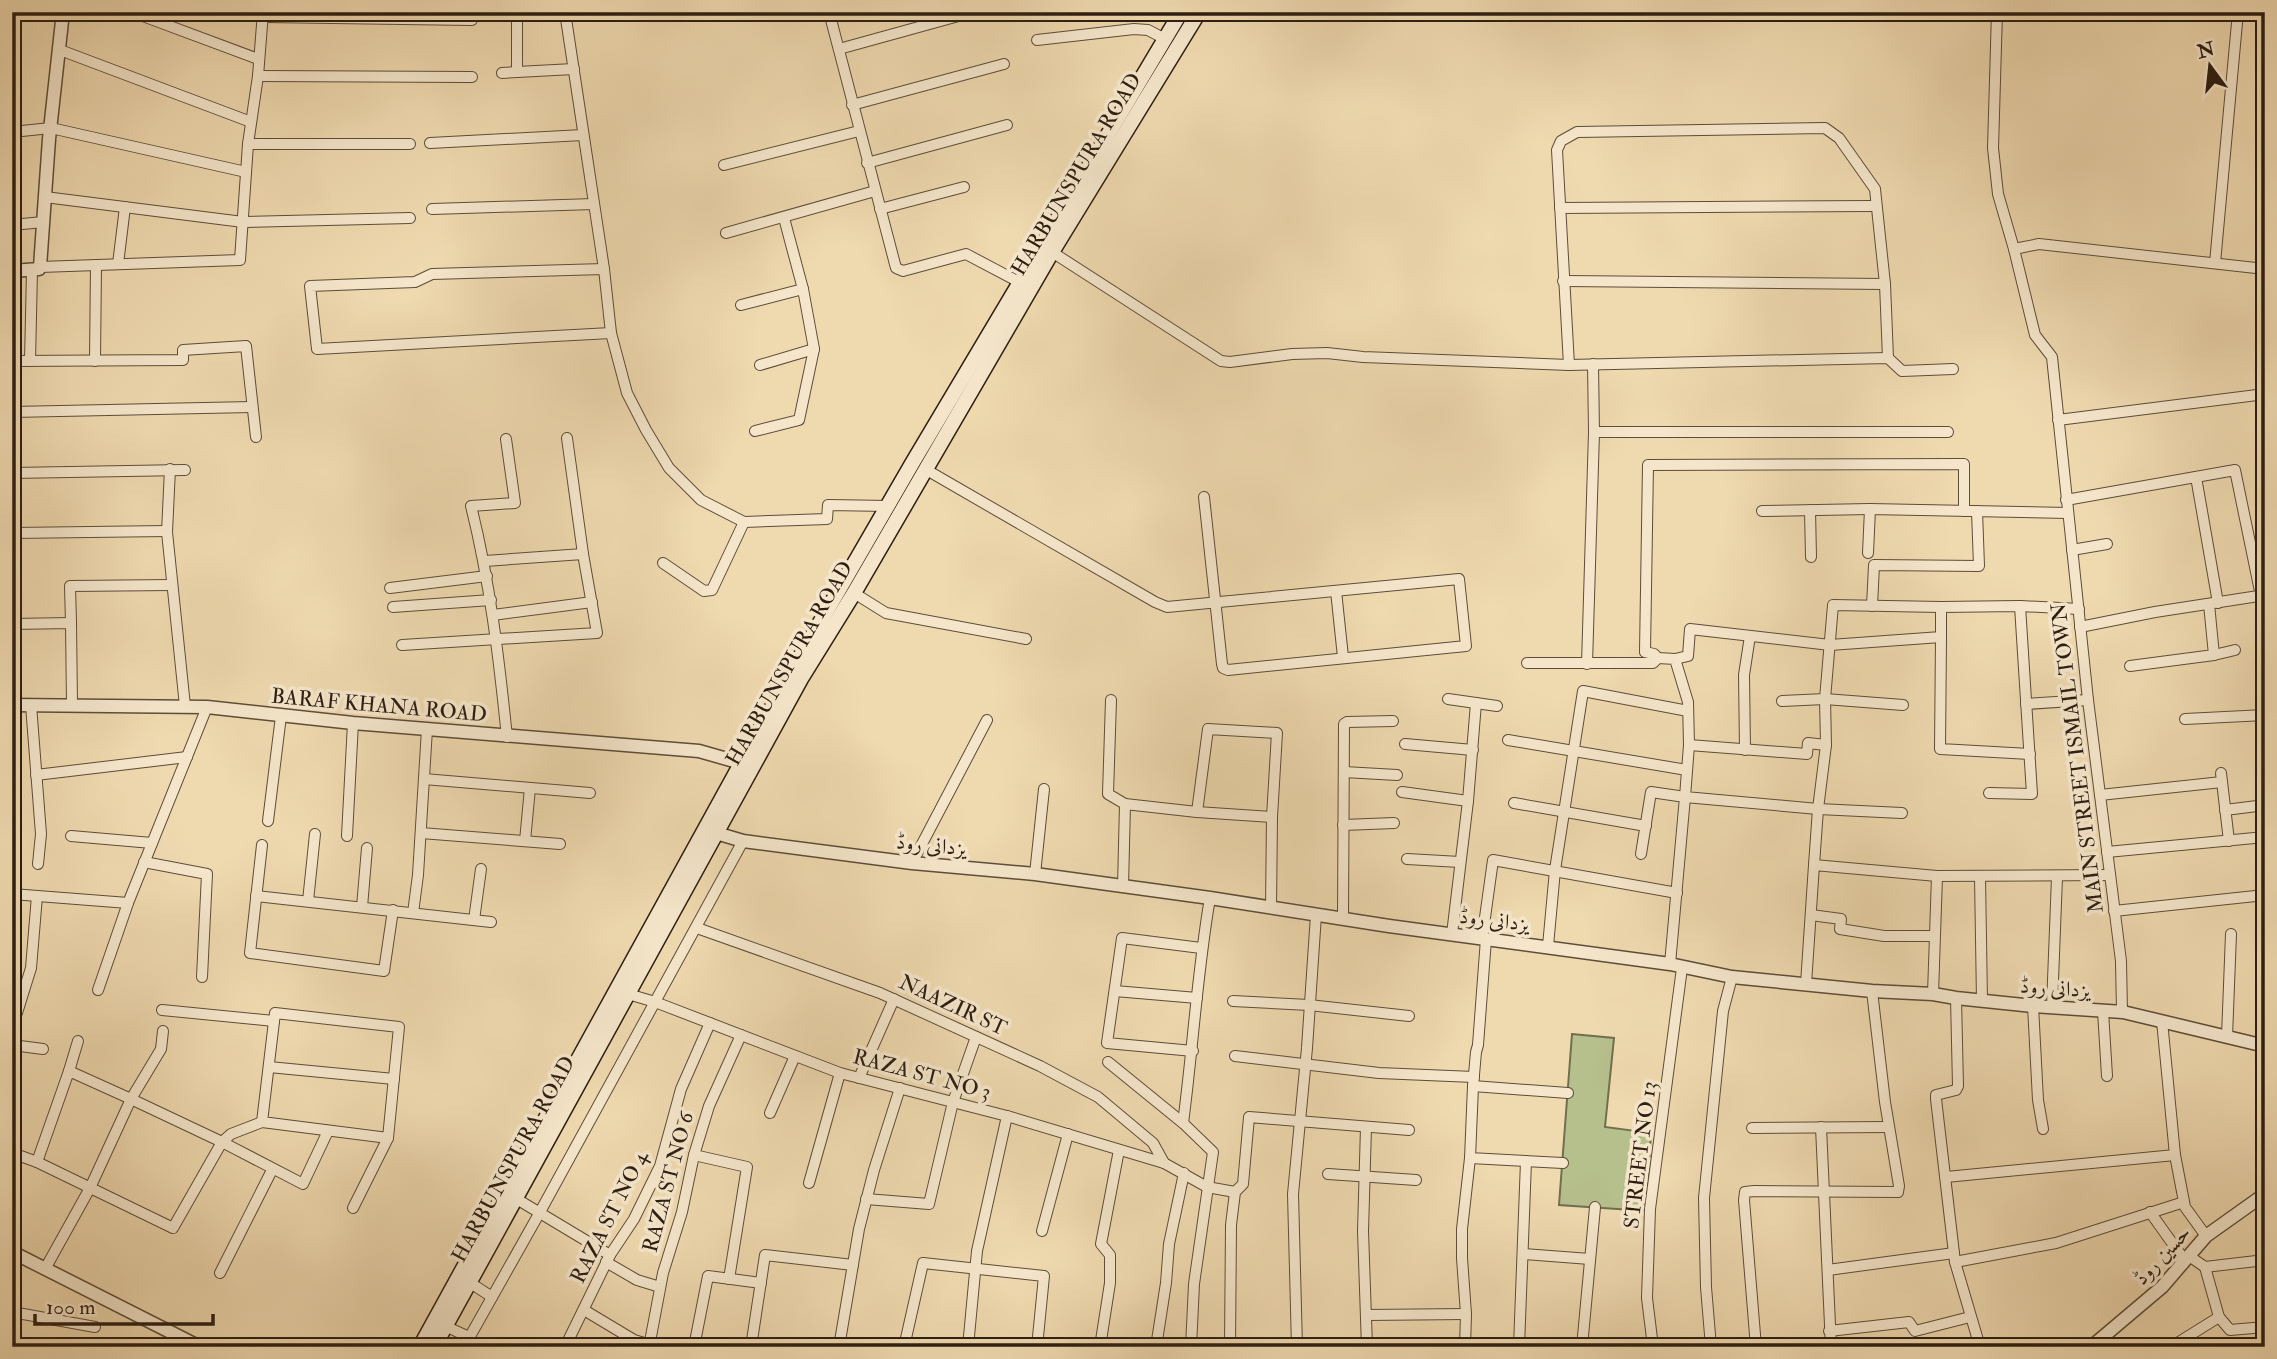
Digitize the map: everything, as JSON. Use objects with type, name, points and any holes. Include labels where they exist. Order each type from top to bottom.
[{"type":"main road","name":"HARBUNSPURA ROAD","points":[[434,1347],[515,1198],[577,1072],[741,762],[797,674],[854,593],[1181,12]]},
{"type":"main road","name":"HARBUNSPURA ROAD","points":[[420,1347],[577,1072],[628,994],[716,833],[797,674],[913,462],[1021,283],[1047,249],[1199,12]]},
{"type":"street","points":[[30,361],[36,268],[43,222],[63,12]]},
{"type":"street","points":[[132,12],[258,59]]},
{"type":"street","points":[[517,12],[517,72]]},
{"type":"street","points":[[565,12],[604,269],[611,333],[627,393],[669,468],[701,500],[744,522],[827,519],[828,505],[889,506]]},
{"type":"street","points":[[829,12],[896,268],[899,271],[965,254],[1021,283]]},
{"type":"street","points":[[839,48],[973,12]]},
{"type":"street","name":"MAIN STREET ISMAIL TOWN","points":[[1997,12],[1993,148],[1998,194],[2035,335],[2052,357],[2088,700],[2122,961],[2122,1012]]},
{"type":"street","points":[[2215,263],[2238,12]]},
{"type":"street","points":[[12,271],[240,260],[248,144],[263,15],[472,20]]},
{"type":"street","points":[[1037,40],[1133,29],[1148,30],[1165,39]]},
{"type":"street","points":[[60,50],[251,122]]},
{"type":"street","points":[[852,105],[1004,64]]},
{"type":"street","points":[[502,73],[574,69]]},
{"type":"street","points":[[258,76],[472,77]]},
{"type":"street","points":[[867,163],[1007,125]]},
{"type":"street","points":[[12,132],[51,128],[246,172]]},
{"type":"street","points":[[1569,365],[1557,150],[1561,141],[1577,132],[1825,128],[1839,138],[1875,189],[1885,284],[1888,358]]},
{"type":"street","points":[[724,165],[859,131]]},
{"type":"street","points":[[430,144],[583,135]]},
{"type":"street","points":[[248,144],[410,144]]},
{"type":"street","points":[[880,209],[964,187]]},
{"type":"street","points":[[726,233],[874,191]]},
{"type":"street","points":[[45,197],[243,222],[410,218]]},
{"type":"street","points":[[432,209],[594,204]]},
{"type":"street","points":[[1560,208],[1875,206]]},
{"type":"street","points":[[118,264],[125,207]]},
{"type":"street","points":[[755,431],[800,420],[814,349],[803,289],[784,218]]},
{"type":"street","points":[[12,225],[43,222]]},
{"type":"street","points":[[2014,249],[2039,244],[2265,269]]},
{"type":"street","points":[[1047,249],[1221,361],[1327,353],[1363,357],[1569,365],[1888,358],[1902,371],[1953,369]]},
{"type":"street","points":[[95,360],[96,265]]},
{"type":"street","points":[[604,269],[432,274],[415,282],[310,286],[317,349],[611,333]]},
{"type":"street","points":[[1563,281],[1885,284]]},
{"type":"street","points":[[741,305],[803,289]]},
{"type":"street","points":[[12,361],[183,360],[183,350],[246,346],[256,437]]},
{"type":"street","points":[[760,365],[814,349]]},
{"type":"street","points":[[1587,664],[1594,432],[1593,365]]},
{"type":"street","points":[[2057,420],[2265,394]]},
{"type":"street","points":[[12,412],[252,407]]},
{"type":"street","points":[[1594,432],[1948,432]]},
{"type":"street","points":[[402,645],[597,634],[567,438]]},
{"type":"street","points":[[506,439],[515,503],[471,506],[485,561],[497,638],[507,737]]},
{"type":"street","points":[[1941,637],[1830,645],[1690,629],[1688,656],[1675,659],[1658,658],[1645,652],[1648,465],[1964,464],[1964,510]]},
{"type":"street","points":[[170,469],[167,531],[185,706]]},
{"type":"street","points":[[925,469],[1167,607],[1215,603],[1459,579],[1468,644],[1228,670],[1223,668],[1215,603],[1204,497]]},
{"type":"street","points":[[12,473],[185,470]]},
{"type":"street","points":[[2066,500],[2235,471],[2263,596],[2080,627]]},
{"type":"street","points":[[2196,477],[2213,603],[2214,655]]},
{"type":"street","points":[[1762,511],[1870,509],[2068,513]]},
{"type":"street","points":[[1868,554],[1870,509]]},
{"type":"street","points":[[1810,510],[1811,557]]},
{"type":"street","points":[[1872,606],[1874,565],[1979,566],[1977,511]]},
{"type":"street","points":[[663,563],[704,591],[712,590],[744,522]]},
{"type":"street","points":[[12,533],[167,531]]},
{"type":"street","points":[[2072,550],[2107,544]]},
{"type":"street","points":[[485,561],[583,554]]},
{"type":"street","points":[[14,561],[13,624],[71,622]]},
{"type":"street","points":[[390,588],[487,576]]},
{"type":"street","points":[[72,705],[70,586],[172,585]]},
{"type":"street","points":[[1336,591],[1343,657]]},
{"type":"street","points":[[854,593],[886,613],[1026,639]]},
{"type":"street","points":[[393,607],[491,600]]},
{"type":"street","points":[[493,615],[592,603]]},
{"type":"street","points":[[1806,984],[1818,809],[1826,745],[1825,699],[1833,605],[2079,609]]},
{"type":"street","points":[[1989,793],[2032,794],[2021,606]]},
{"type":"street","points":[[1941,607],[1940,749],[2030,754]]},
{"type":"street","points":[[1745,750],[1744,675],[1750,636]]},
{"type":"street","points":[[2130,666],[2235,650]]},
{"type":"street","points":[[1527,663],[1653,663],[1658,658]]},
{"type":"street","name":"STREET NO 13","points":[[1653,1347],[1647,1298],[1650,1209],[1676,966],[1677,893],[1689,746],[1688,702],[1675,659]]},
{"type":"street","points":[[1548,946],[1555,870],[1583,691],[1688,711]]},
{"type":"street","points":[[1448,699],[1497,706]]},
{"type":"street","points":[[1782,701],[1825,699],[1903,705]]},
{"type":"street","points":[[1111,700],[1108,794],[1125,804],[1272,817]]},
{"type":"street","points":[[2026,704],[2088,700]]},
{"type":"street","points":[[1452,934],[1468,801],[1476,703]]},
{"type":"street","name":"BARAF KHANA ROAD","points":[[12,705],[207,707],[507,737],[699,751],[741,762]]},
{"type":"street","points":[[31,705],[41,834],[38,864]]},
{"type":"street","points":[[98,990],[128,903],[207,707]]},
{"type":"street","points":[[2185,719],[2265,715]]},
{"type":"street","points":[[268,821],[281,716]]},
{"type":"street","points":[[912,863],[987,720]]},
{"type":"street","points":[[1343,919],[1345,723],[1393,721]]},
{"type":"street","points":[[347,836],[353,723]]},
{"type":"street","points":[[414,913],[427,729]]},
{"type":"street","points":[[1196,812],[1208,729],[1277,733],[1272,817],[1271,908]]},
{"type":"street","points":[[1508,740],[1687,770]]},
{"type":"street","points":[[1689,746],[1807,754],[1808,743],[1826,745]]},
{"type":"street","points":[[1405,744],[1473,750]]},
{"type":"street","points":[[36,775],[187,757]]},
{"type":"street","points":[[1344,772],[1397,775]]},
{"type":"street","points":[[2100,795],[2221,778],[2229,841]]},
{"type":"street","points":[[424,779],[590,793]]},
{"type":"street","points":[[526,841],[530,788]]},
{"type":"street","points":[[1035,874],[1044,789]]},
{"type":"street","points":[[1402,792],[1468,801]]},
{"type":"street","points":[[1641,854],[1651,792],[1818,809],[1902,813]]},
{"type":"street","points":[[1514,803],[1646,825]]},
{"type":"street","points":[[1123,887],[1125,804]]},
{"type":"street","points":[[2225,810],[2265,805]]},
{"type":"street","points":[[1343,825],[1394,823]]},
{"type":"street","name":"یزدانی روڈ","points":[[716,833],[743,841],[912,863],[1035,874],[1210,898],[1548,946],[1732,977],[1872,991],[1933,994],[1982,1002],[2122,1012],[2265,1046]]},
{"type":"street","points":[[309,901],[315,834]]},
{"type":"street","points":[[421,834],[560,844]]},
{"type":"street","points":[[71,836],[152,843]]},
{"type":"street","points":[[2107,852],[2265,837]]},
{"type":"street","points":[[445,1326],[467,1342],[743,841]]},
{"type":"street","points":[[262,845],[250,953],[383,976],[393,911]]},
{"type":"street","points":[[362,907],[366,848]]},
{"type":"street","points":[[1407,859],[1460,862]]},
{"type":"street","points":[[1465,1347],[1462,1229],[1470,1158],[1484,939],[1493,860],[1677,893]]},
{"type":"street","points":[[144,862],[207,874],[202,977]]},
{"type":"street","points":[[1814,864],[1937,876],[2110,875]]},
{"type":"street","points":[[474,920],[481,869]]},
{"type":"street","points":[[1933,994],[1937,876]]},
{"type":"street","points":[[1980,877],[1982,1002]]},
{"type":"street","points":[[2052,1006],[2057,877]]},
{"type":"street","points":[[12,894],[128,903]]},
{"type":"street","points":[[2114,911],[2265,895]]},
{"type":"street","points":[[17,1013],[31,968],[37,896]]},
{"type":"street","points":[[256,896],[491,922]]},
{"type":"street","points":[[1183,1123],[1193,1051],[1201,948],[1210,898]]},
{"type":"street","points":[[1297,1347],[1293,1194],[1306,1064],[1316,915]]},
{"type":"street","points":[[1811,915],[1841,919],[1840,929],[1884,936],[1933,936]]},
{"type":"street","name":"NAAZIR ST","points":[[697,928],[894,999],[1040,1066],[1098,1097],[1153,1143],[1164,1163]]},
{"type":"street","points":[[2227,1037],[2231,934]]},
{"type":"street","points":[[1193,1051],[1107,1043],[1122,938],[1201,948]]},
{"type":"street","points":[[1711,1347],[1706,1287],[1704,1198],[1723,1011],[1732,977]]},
{"type":"street","points":[[1115,991],[1197,998]]},
{"type":"street","points":[[1756,1347],[1745,1192],[1898,1192],[1872,991]]},
{"type":"street","name":"RAZA ST NO 3","points":[[628,994],[840,1073],[1007,1116],[1164,1163],[1207,1187]]},
{"type":"street","points":[[1956,998],[1958,1086],[1952,1092],[1936,1095],[1936,1099],[1954,1258],[1980,1347]]},
{"type":"street","points":[[859,1078],[894,999]]},
{"type":"street","points":[[1233,1001],[1409,1016]]},
{"type":"street","points":[[2034,1006],[2038,1100],[2043,1129]]},
{"type":"street","points":[[162,1010],[274,1021]]},
{"type":"street","points":[[2103,1011],[2107,1076]]},
{"type":"street","points":[[262,1122],[275,1013],[398,1027],[388,1138],[353,1208]]},
{"type":"street","points":[[2162,1021],[2175,1155],[2185,1207],[2206,1236]]},
{"type":"street","name":"RAZA ST NO 4","points":[[565,1347],[608,1258],[634,1219],[660,1166],[681,1089],[710,1023]]},
{"type":"street","points":[[45,1269],[90,1188],[131,1099],[161,1049],[163,1031]]},
{"type":"street","name":"RAZA ST NO 6","points":[[652,1346],[660,1287],[682,1212],[694,1155],[709,1106],[741,1035]]},
{"type":"street","points":[[866,1199],[929,1204],[953,1102],[976,1037]]},
{"type":"street","points":[[37,1162],[78,1041]]},
{"type":"street","points":[[12,1045],[43,1049]]},
{"type":"street","points":[[770,1113],[795,1056]]},
{"type":"street","points":[[1235,1056],[1568,1093]]},
{"type":"street","points":[[1108,1062],[1183,1123],[1213,1153],[1194,1284],[1191,1347]]},
{"type":"street","points":[[269,1068],[394,1079]]},
{"type":"street","points":[[69,1071],[222,1142],[303,1184],[328,1131]]},
{"type":"street","points":[[809,1183],[840,1073]]},
{"type":"street","points":[[839,1347],[866,1199],[900,1088]]},
{"type":"street","points":[[968,1347],[977,1251],[1007,1116]]},
{"type":"street","points":[[1230,1347],[1231,1225],[1234,1192],[1243,1184],[1249,1117],[1409,1130]]},
{"type":"street","points":[[15,1154],[173,1228],[222,1142],[231,1134],[262,1122],[388,1138]]},
{"type":"street","points":[[1366,1126],[1363,1231],[1367,1347]]},
{"type":"street","points":[[1821,1127],[1831,1347]]},
{"type":"street","points":[[1752,1128],[1889,1127]]},
{"type":"street","points":[[1042,1231],[1068,1134]]},
{"type":"street","points":[[1100,1347],[1110,1283],[1110,1255],[1101,1244],[1119,1150]]},
{"type":"street","points":[[694,1155],[747,1167],[729,1279]]},
{"type":"street","points":[[1946,1177],[2175,1155]]},
{"type":"street","points":[[1470,1158],[1563,1163]]},
{"type":"street","points":[[1519,1347],[1526,1161]]},
{"type":"street","points":[[220,1273],[272,1170]]},
{"type":"street","points":[[1156,1347],[1169,1244],[1184,1173]]},
{"type":"street","points":[[1328,1174],[1416,1180]]},
{"type":"street","points":[[1207,1187],[1234,1192]]},
{"type":"street","name":"حسین روڈ","points":[[2095,1346],[2162,1287],[2206,1236],[2265,1194]]},
{"type":"street","points":[[515,1198],[540,1212],[637,1280],[660,1287]]},
{"type":"street","points":[[1828,1270],[1954,1258],[2056,1243],[2184,1202]]},
{"type":"street","points":[[1582,1347],[1595,1207]]},
{"type":"street","points":[[2150,1212],[2187,1258],[2205,1267],[2265,1261]]},
{"type":"street","points":[[1523,1254],[1590,1259]]},
{"type":"street","points":[[13,1255],[200,1347]]},
{"type":"street","points":[[751,1347],[765,1255],[853,1265]]},
{"type":"street","points":[[904,1347],[923,1263],[1044,1276],[1037,1347]]},
{"type":"street","points":[[2205,1267],[2219,1317],[2230,1330],[2265,1327]]},
{"type":"street","points":[[694,1347],[708,1276],[761,1283]]},
{"type":"street","points":[[470,1282],[492,1297]]},
{"type":"street","points":[[584,1310],[634,1340],[652,1346]]},
{"type":"street","points":[[12,1311],[95,1327]]},
{"type":"street","points":[[1366,1315],[1466,1314]]},
{"type":"street","points":[[1829,1331],[1909,1322],[1915,1331],[1970,1317]]},
{"type":"street","points":[[2171,1347],[2219,1317]]},
{"type":"green space","points":[[1572,1034],[1614,1038],[1605,1127],[1651,1133],[1646,1211],[1559,1205]]}]
